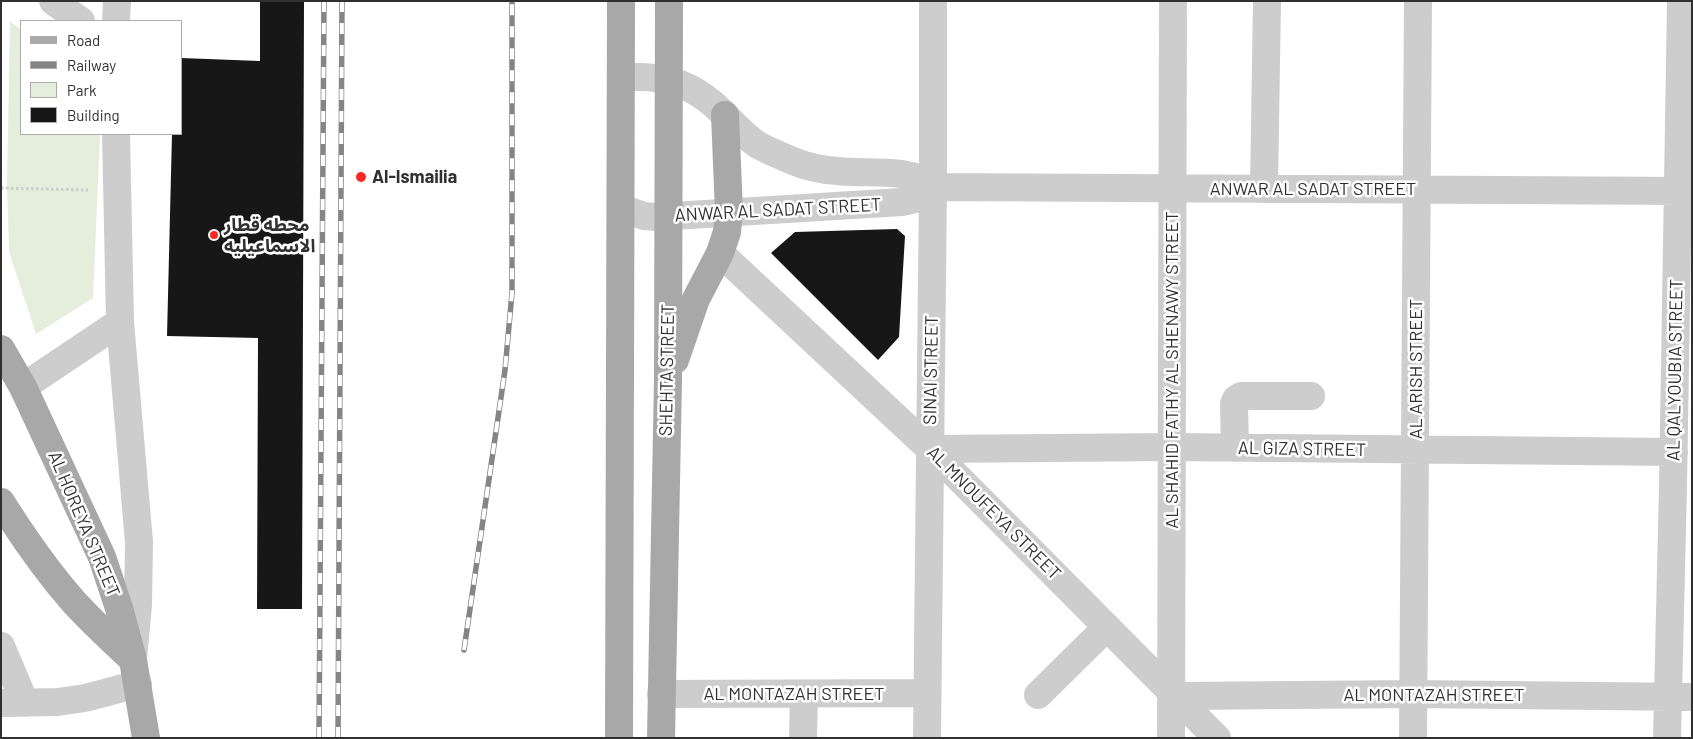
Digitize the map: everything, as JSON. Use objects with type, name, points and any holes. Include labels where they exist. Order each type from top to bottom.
[{"type":"main road","points":[[619,738],[621,1]]},
{"type":"main road","name":"SHEHTA STREET","points":[[661,738],[668,380],[669,1]]},
{"type":"main road","points":[[668,380],[693,308],[720,253],[727,232],[729,212],[725,115]]},
{"type":"main road","name":"AL HOREYA STREET","points":[[1,349],[23,387],[102,557],[119,608],[136,672],[146,738]]},
{"type":"main road","points":[[1,502],[24,538],[53,577],[136,672]]},
{"type":"street","points":[[54,1],[80,20]]},
{"type":"street","points":[[116,20],[117,1]]},
{"type":"street","name":"SINAI STREET","points":[[927,738],[933,187],[933,1]]},
{"type":"street","name":"AL SHAHID FATHY AL SHENAWY STREET","points":[[1170,738],[1174,693],[1172,447],[1173,1]]},
{"type":"street","points":[[1264,189],[1267,1]]},
{"type":"street","name":"AL ARISH STREET","points":[[1413,738],[1418,1]]},
{"type":"street","name":"AL QALYOUBIA STREET","points":[[1667,738],[1680,697],[1682,486],[1674,452],[1685,191],[1681,1]]},
{"type":"street","name":"ANWAR AL SADAT STREET","points":[[621,78],[652,77],[684,85],[699,93],[758,144],[796,162],[838,171],[910,175],[933,187],[1685,191]]},
{"type":"street","points":[[1,646],[13,703],[67,701],[94,696],[136,672],[139,542],[120,322],[116,135]]},
{"type":"street","name":"ANWAR AL SADAT STREET","points":[[621,208],[644,216],[668,216],[902,202],[919,198],[933,187]]},
{"type":"street","name":"AL MNOUFEYA STREET","points":[[720,253],[930,449],[1217,738]]},
{"type":"street","points":[[23,387],[120,322]]},
{"type":"street","points":[[1235,448],[1234,404],[1238,397],[1311,396]]},
{"type":"street","name":"AL GIZA STREET","points":[[930,449],[1172,447],[1674,452]]},
{"type":"street","points":[[1038,695],[1107,626]]},
{"type":"street","name":"AL MONTAZAH STREET","points":[[661,694],[927,693]]},
{"type":"street","name":"AL MONTAZAH STREET","points":[[1174,693],[1680,697]]},
{"type":"street","points":[[803,738],[804,694]]},
{"type":"path","points":[[1,188],[118,190]]},
{"type":"green space","points":[[10,21],[20,29],[20,135],[100,135],[93,298],[36,334],[9,252],[7,183]]},
{"type":"building","points":[[260,1],[304,1],[302,609],[257,609],[258,338],[167,336],[172,135],[182,135],[182,58],[260,61]]},
{"type":"building","points":[[897,229],[905,236],[899,337],[878,360],[771,253],[795,232]]},
{"type":"railway","points":[[319,738],[324,1]]},
{"type":"railway","points":[[338,738],[342,1]]},
{"type":"railway","points":[[464,650],[505,370],[512,293],[512,1]]},
{"type":"place","name":"Al-Ismailia","points":[[361,177]]},
{"type":"place","name":"محطه قطار الاسماعيليه","points":[[214,235]]}]
